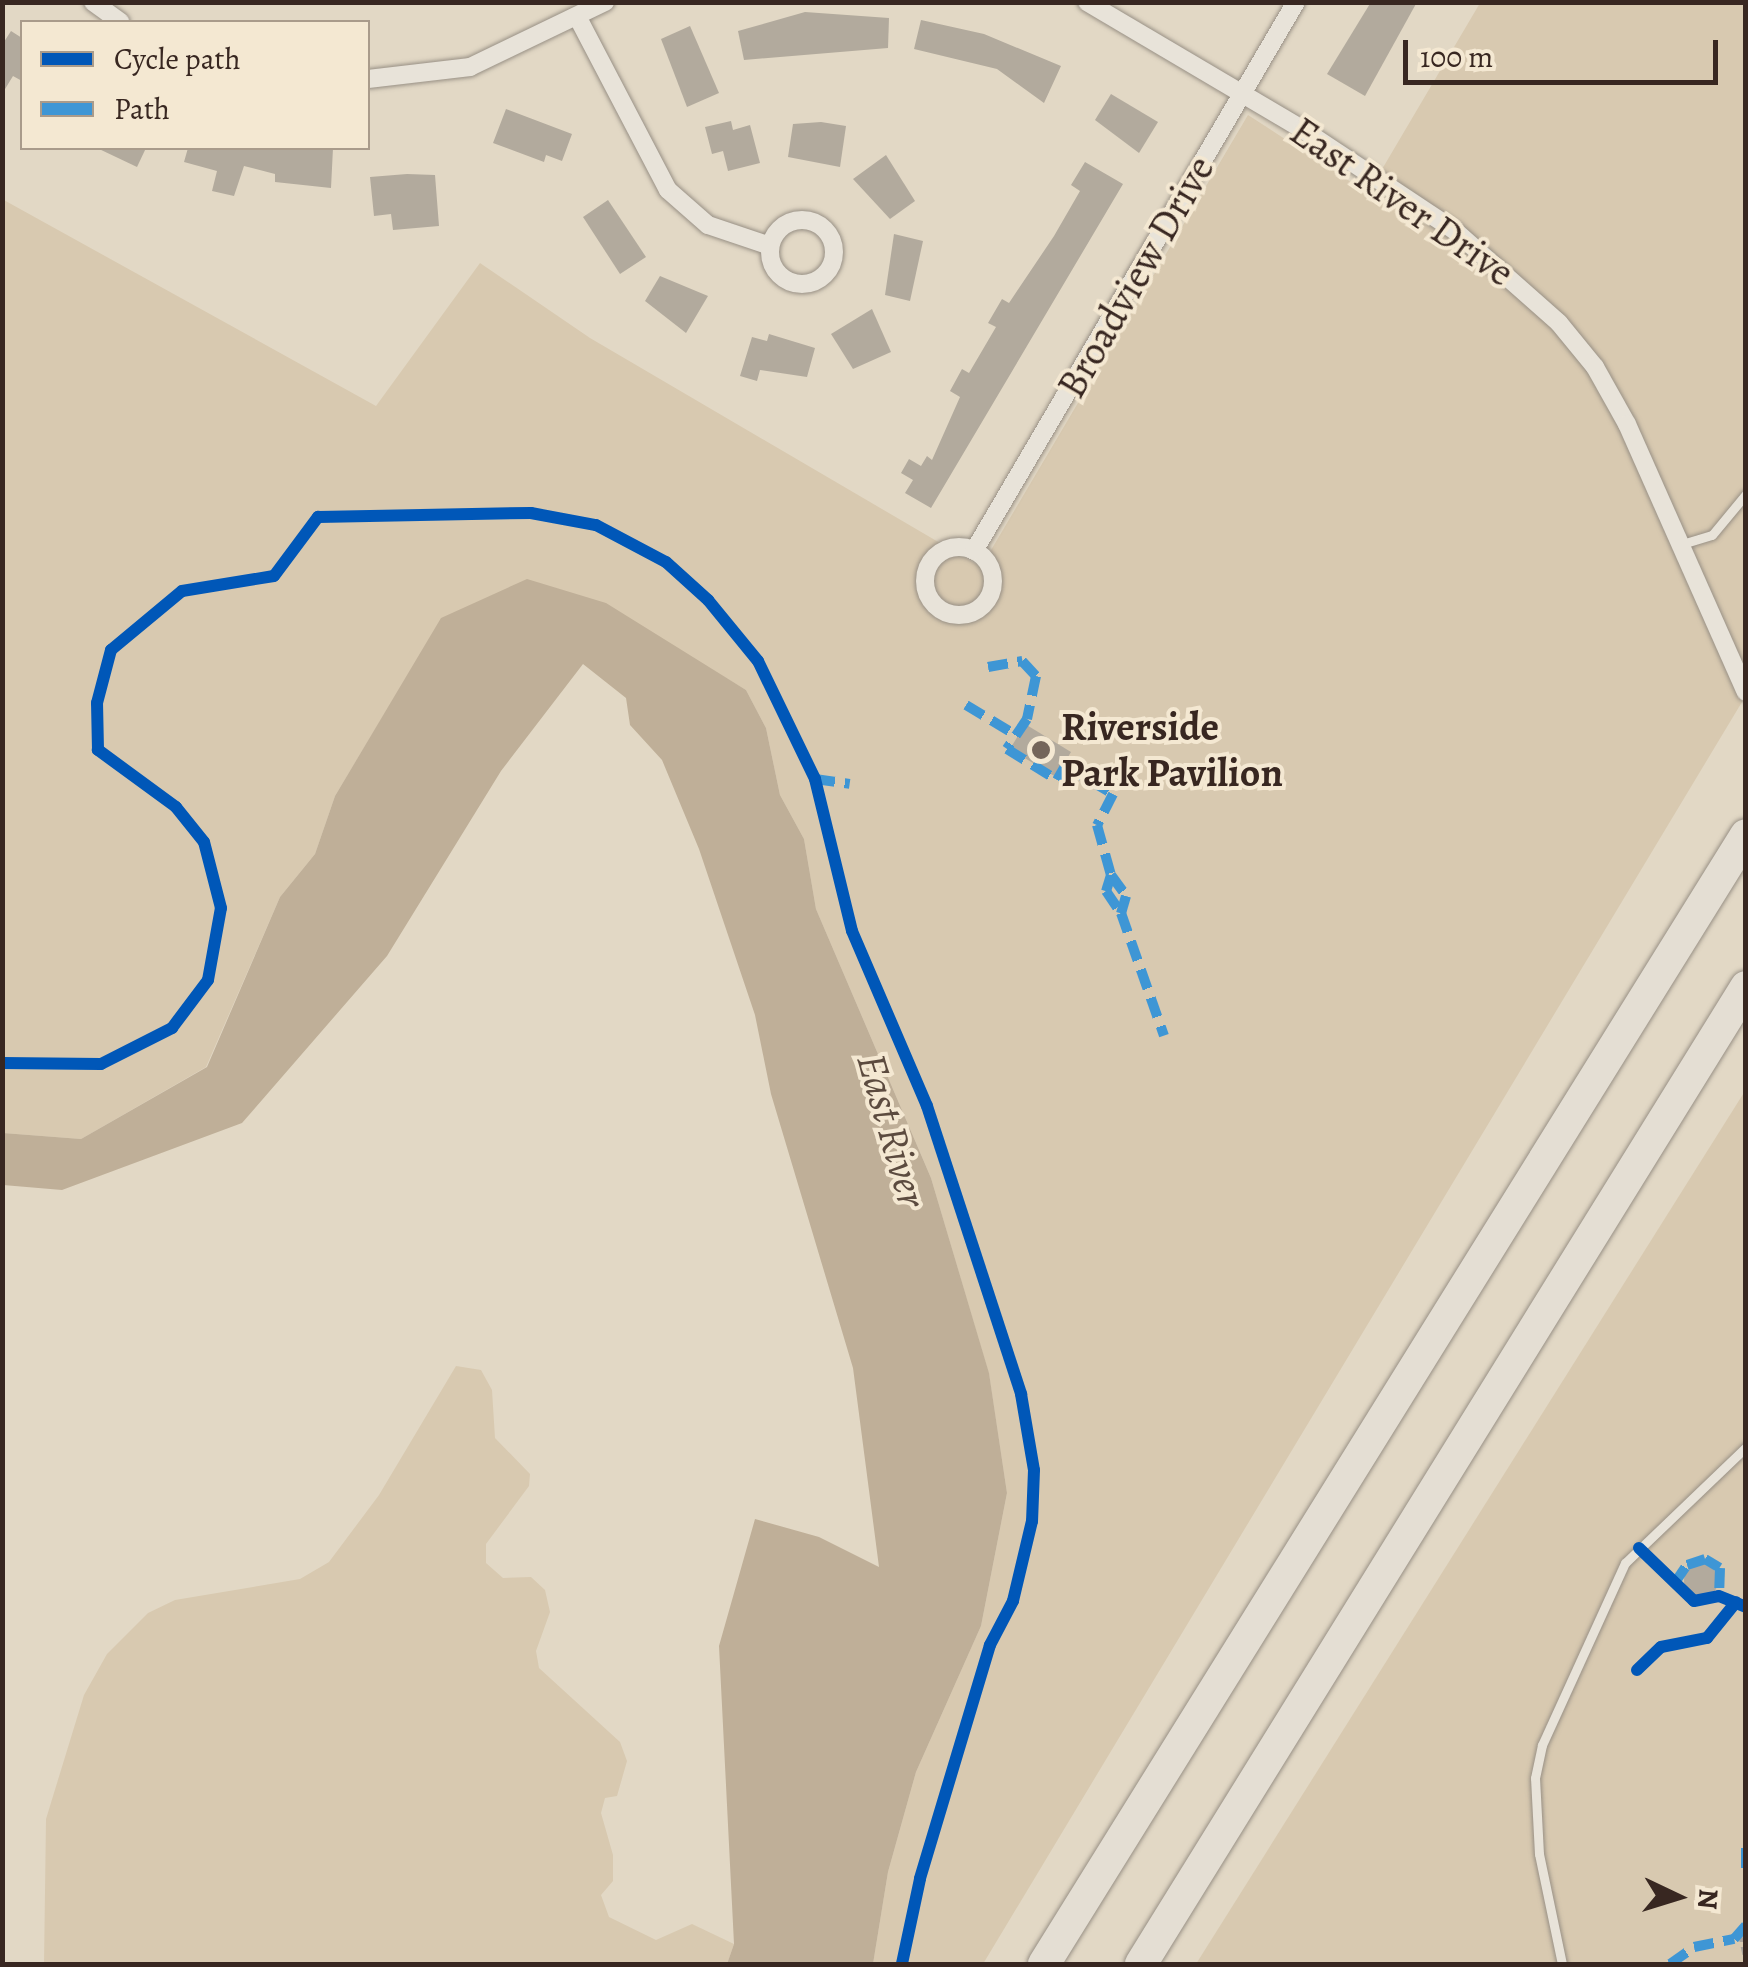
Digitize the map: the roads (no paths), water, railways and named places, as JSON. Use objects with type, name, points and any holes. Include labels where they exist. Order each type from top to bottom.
[{"type":"highway","points":[[1044,1964],[1746,835]]},
{"type":"highway","points":[[1140,1964],[1746,987]]},
{"type":"street","points":[[93,2],[119,20]]},
{"type":"street","points":[[370,79],[470,67],[605,2]]},
{"type":"street","name":"East River Drive","points":[[1086,2],[1243,94],[1454,230],[1547,311],[1595,367],[1682,544],[1746,692]]},
{"type":"street","name":"Broadview Drive","points":[[974,551],[1296,2]]},
{"type":"street","points":[[578,18],[668,190],[708,226],[770,246]]},
{"type":"lane","points":[[1682,544],[1712,535],[1746,494]]},
{"type":"lane","points":[[1562,1964],[1539,1854],[1535,1778],[1542,1744],[1625,1563],[1746,1448]]},
{"type":"water","name":"East River","points":[[527,579],[606,603],[746,690],[766,728],[780,795],[804,839],[816,909],[931,1178],[989,1373],[1007,1493],[981,1626],[916,1772],[888,1872],[873,1964],[727,1964],[734,1944],[719,1646],[755,1519],[819,1537],[879,1567],[853,1368],[771,1094],[755,1015],[699,849],[662,760],[630,725],[626,698],[583,664],[501,771],[387,956],[242,1123],[62,1190],[3,1185],[3,1133],[81,1139],[207,1067],[280,897],[315,854],[335,796],[441,618]]},
{"type":"place","name":"Riverside Park Pavilion","points":[[1041,750]]}]
